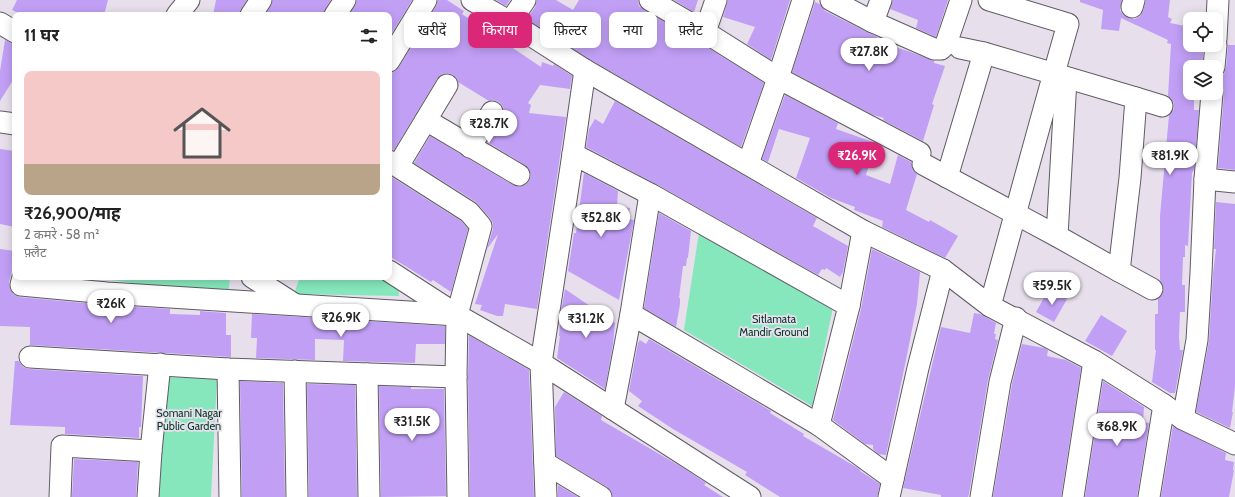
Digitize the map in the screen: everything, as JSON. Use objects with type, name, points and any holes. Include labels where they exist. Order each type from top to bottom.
[{"type":"street","points":[[179,12],[189,0]]},
{"type":"street","points":[[253,12],[261,0]]},
{"type":"street","points":[[337,12],[345,0]]},
{"type":"street","points":[[392,56],[426,0]]},
{"type":"street","points":[[472,0],[493,12]]},
{"type":"street","points":[[517,12],[526,0]]},
{"type":"street","points":[[650,0],[671,12]]},
{"type":"street","points":[[712,12],[716,0]]},
{"type":"street","points":[[748,164],[803,0]]},
{"type":"street","points":[[832,0],[873,22],[934,49],[941,49],[946,44],[961,0]]},
{"type":"street","points":[[873,22],[881,0]]},
{"type":"street","points":[[989,0],[1068,24],[1060,77],[1057,236]]},
{"type":"street","points":[[1217,12],[1218,0]]},
{"type":"street","points":[[532,36],[585,70],[863,231],[943,270],[990,306],[1016,318],[1094,361],[1164,405],[1183,419],[1235,444]]},
{"type":"street","points":[[717,40],[778,78],[922,159],[947,177],[1152,289]]},
{"type":"street","points":[[960,48],[1162,106]]},
{"type":"street","points":[[947,177],[984,54]]},
{"type":"street","points":[[546,497],[541,363],[585,70]]},
{"type":"street","points":[[990,306],[1014,213],[1033,153],[1060,77]]},
{"type":"street","points":[[447,85],[426,120],[393,163],[469,212],[481,226],[457,315],[456,377],[458,497]]},
{"type":"street","points":[[1119,271],[1130,178],[1136,98]]},
{"type":"street","points":[[1183,419],[1197,340],[1202,273],[1205,179],[1211,100]]},
{"type":"street","points":[[470,146],[492,112]]},
{"type":"street","points":[[426,120],[519,175]]},
{"type":"street","points":[[0,122],[12,124]]},
{"type":"street","points":[[573,154],[650,194],[849,306]]},
{"type":"street","points":[[1205,179],[1235,182]]},
{"type":"street","points":[[614,409],[650,194]]},
{"type":"street","points":[[819,425],[849,306],[863,231]]},
{"type":"street","points":[[631,314],[819,425],[891,488],[918,368],[943,270]]},
{"type":"street","points":[[392,273],[457,315],[541,363],[750,497]]},
{"type":"street","points":[[22,280],[21,285],[107,293],[457,315]]},
{"type":"street","points":[[257,280],[294,304]]},
{"type":"street","points":[[981,497],[1000,382],[1016,318]]},
{"type":"street","points":[[30,357],[228,369],[456,377]]},
{"type":"street","points":[[1073,497],[1094,361]]},
{"type":"street","points":[[148,497],[160,364]]},
{"type":"street","points":[[228,369],[230,497]]},
{"type":"street","points":[[295,371],[297,497]]},
{"type":"street","points":[[367,374],[369,497]]},
{"type":"street","points":[[1149,497],[1164,405]]},
{"type":"street","points":[[60,497],[62,446],[151,451]]},
{"type":"street","points":[[545,463],[601,497]]},
{"type":"green space","name":"Sitlamata Mandir Ground","points":[[700,226],[834,303],[812,406],[684,330]]},
{"type":"green space","points":[[392,278],[398,280],[399,296],[294,294],[299,280],[392,280]]},
{"type":"green space","points":[[112,280],[230,280],[228,297]]},
{"type":"green space","name":"Somani Nagar Public Garden","points":[[165,377],[217,379],[211,497],[159,497]]},
{"type":"building","points":[[17,0],[108,0],[105,12],[16,12],[12,10]]},
{"type":"building","points":[[216,0],[247,0],[240,12],[214,12]]},
{"type":"building","points":[[273,0],[331,0],[324,12],[267,12]]},
{"type":"building","points":[[357,0],[412,0],[392,33],[392,12],[351,12]]},
{"type":"building","points":[[438,0],[447,0],[464,11],[462,14],[468,18],[468,48],[513,48],[541,67],[542,62],[553,66],[554,64],[572,76],[570,89],[540,85],[528,103],[531,105],[529,113],[566,117],[537,309],[505,304],[503,316],[497,316],[480,310],[482,305],[475,304],[498,234],[487,249],[493,229],[493,223],[490,218],[476,202],[414,163],[430,136],[513,185],[519,187],[525,185],[531,176],[529,169],[525,165],[487,142],[504,113],[503,107],[499,102],[493,100],[489,101],[458,82],[453,75],[448,73],[442,74],[437,79],[394,150],[392,150],[392,72],[399,67],[411,48],[460,48],[460,12],[432,12]]},
{"type":"building","points":[[496,0],[510,0],[506,6]]},
{"type":"building","points":[[537,0],[556,0],[573,10],[579,0],[638,0],[639,6],[647,12],[609,12],[609,48],[657,48],[657,18],[665,22],[665,48],[709,48],[764,83],[741,147],[572,48],[601,48],[601,12],[540,12],[540,27],[532,22],[532,12]]},
{"type":"building","points":[[674,0],[698,0],[694,12]]},
{"type":"building","points":[[728,0],[790,0],[771,60],[747,44],[755,27],[723,17]]},
{"type":"building","points":[[893,0],[948,0],[936,37],[916,28],[918,20],[890,9]]},
{"type":"building","points":[[1080,0],[1122,0],[1120,10],[1123,15],[1128,18],[1135,19],[1140,16],[1143,11],[1146,0],[1170,0],[1168,17],[1172,19],[1170,23],[1183,26],[1183,52],[1203,52],[1203,60],[1183,60],[1183,100],[1194,100],[1194,110],[1199,110],[1194,170],[1192,173],[1188,246],[1185,245],[1185,257],[1183,257],[1182,285],[1185,285],[1185,312],[1180,312],[1179,337],[1180,350],[1183,350],[1175,393],[1170,393],[1152,382],[1156,350],[1155,314],[1158,314],[1158,299],[1162,295],[1164,289],[1160,280],[1160,216],[1169,115],[1174,109],[1174,103],[1168,96],[1171,44],[1167,43],[1168,40],[1121,18],[1119,31],[1101,29],[1103,10],[1080,2]]},
{"type":"building","points":[[815,2],[820,4],[825,11],[877,37],[886,42],[885,44],[908,51],[934,61],[934,63],[945,66],[932,104],[934,105],[923,141],[883,120],[884,118],[873,115],[792,72]]},
{"type":"building","points":[[5,40],[12,43],[12,82],[0,101],[0,71]]},
{"type":"building","points":[[1228,45],[1235,45],[1235,170],[1218,168],[1224,94],[1223,75],[1226,68]]},
{"type":"building","points":[[785,95],[838,123],[836,129],[876,143],[866,175],[890,184],[898,155],[911,162],[913,170],[917,174],[906,210],[929,222],[930,220],[958,236],[945,258],[882,227],[883,221],[854,210],[855,207],[831,198],[796,178],[810,138],[779,129],[768,162],[762,159]]},
{"type":"building","points":[[615,101],[817,218],[813,226],[848,246],[843,272],[840,277],[826,268],[825,270],[822,269],[818,275],[656,184],[586,147],[589,129],[595,119],[603,124]]},
{"type":"building","points":[[0,149],[12,151],[12,226],[0,224]]},
{"type":"building","points":[[584,173],[618,191],[617,206],[630,208],[628,219],[634,220],[619,300],[568,271],[574,233],[576,233]]},
{"type":"building","points":[[392,177],[461,221],[468,229],[451,292],[433,280],[431,282],[392,258]]},
{"type":"building","points":[[1216,202],[1235,204],[1235,386],[1230,428],[1196,412],[1209,341],[1216,249],[1214,249]]},
{"type":"building","points":[[659,213],[691,231],[688,258],[686,266],[683,266],[679,298],[680,304],[676,327],[644,308]]},
{"type":"building","points":[[0,249],[12,251],[12,272],[9,282],[13,294],[19,297],[170,309],[170,314],[200,315],[200,311],[226,313],[226,335],[231,335],[231,357],[30,345],[30,327],[0,326]]},
{"type":"building","points":[[872,249],[920,272],[917,304],[886,455],[878,454],[873,449],[873,445],[865,444],[833,420],[861,309]]},
{"type":"building","points":[[565,289],[615,323],[605,389],[557,358],[561,312]]},
{"type":"building","points":[[1049,289],[1067,299],[1054,322],[1036,312]]},
{"type":"building","points":[[974,313],[980,314],[996,323],[994,334],[996,334],[995,339],[998,340],[988,380],[968,497],[941,497],[941,495],[903,488],[941,327],[970,333]]},
{"type":"building","points":[[252,314],[445,326],[445,344],[416,344],[415,363],[343,361],[344,340],[315,339],[315,360],[256,358],[257,338],[251,338]]},
{"type":"building","points":[[1101,315],[1127,331],[1112,356],[1085,341]]},
{"type":"building","points":[[469,335],[529,370],[534,497],[470,497],[468,377]]},
{"type":"building","points":[[649,339],[771,411],[770,413],[804,434],[803,436],[858,468],[860,471],[880,484],[877,497],[780,497],[745,475],[747,472],[673,429],[638,406],[642,401],[629,391],[638,343],[640,340],[646,344]]},
{"type":"building","points":[[1022,344],[1044,348],[1048,350],[1047,356],[1066,360],[1081,368],[1061,497],[993,497],[1012,384]]},
{"type":"building","points":[[15,361],[19,361],[23,367],[29,369],[143,376],[141,427],[139,427],[139,438],[65,434],[65,427],[10,425]]},
{"type":"building","points":[[240,381],[283,383],[285,497],[242,497]]},
{"type":"building","points":[[1103,381],[1144,407],[1143,422],[1149,423],[1137,497],[1085,497]]},
{"type":"building","points":[[307,384],[355,385],[357,497],[309,497]]},
{"type":"building","points":[[379,386],[411,387],[411,389],[444,389],[446,496],[381,497]]},
{"type":"building","points":[[564,392],[602,416],[601,420],[680,466],[706,483],[704,485],[723,497],[613,497],[611,491],[607,487],[556,456],[555,407]]},
{"type":"building","points":[[1173,426],[1226,453],[1225,460],[1234,462],[1229,497],[1161,497]]},
{"type":"building","points":[[74,459],[138,462],[136,497],[72,497]]},
{"type":"building","points":[[558,485],[578,497],[558,497]]}]
